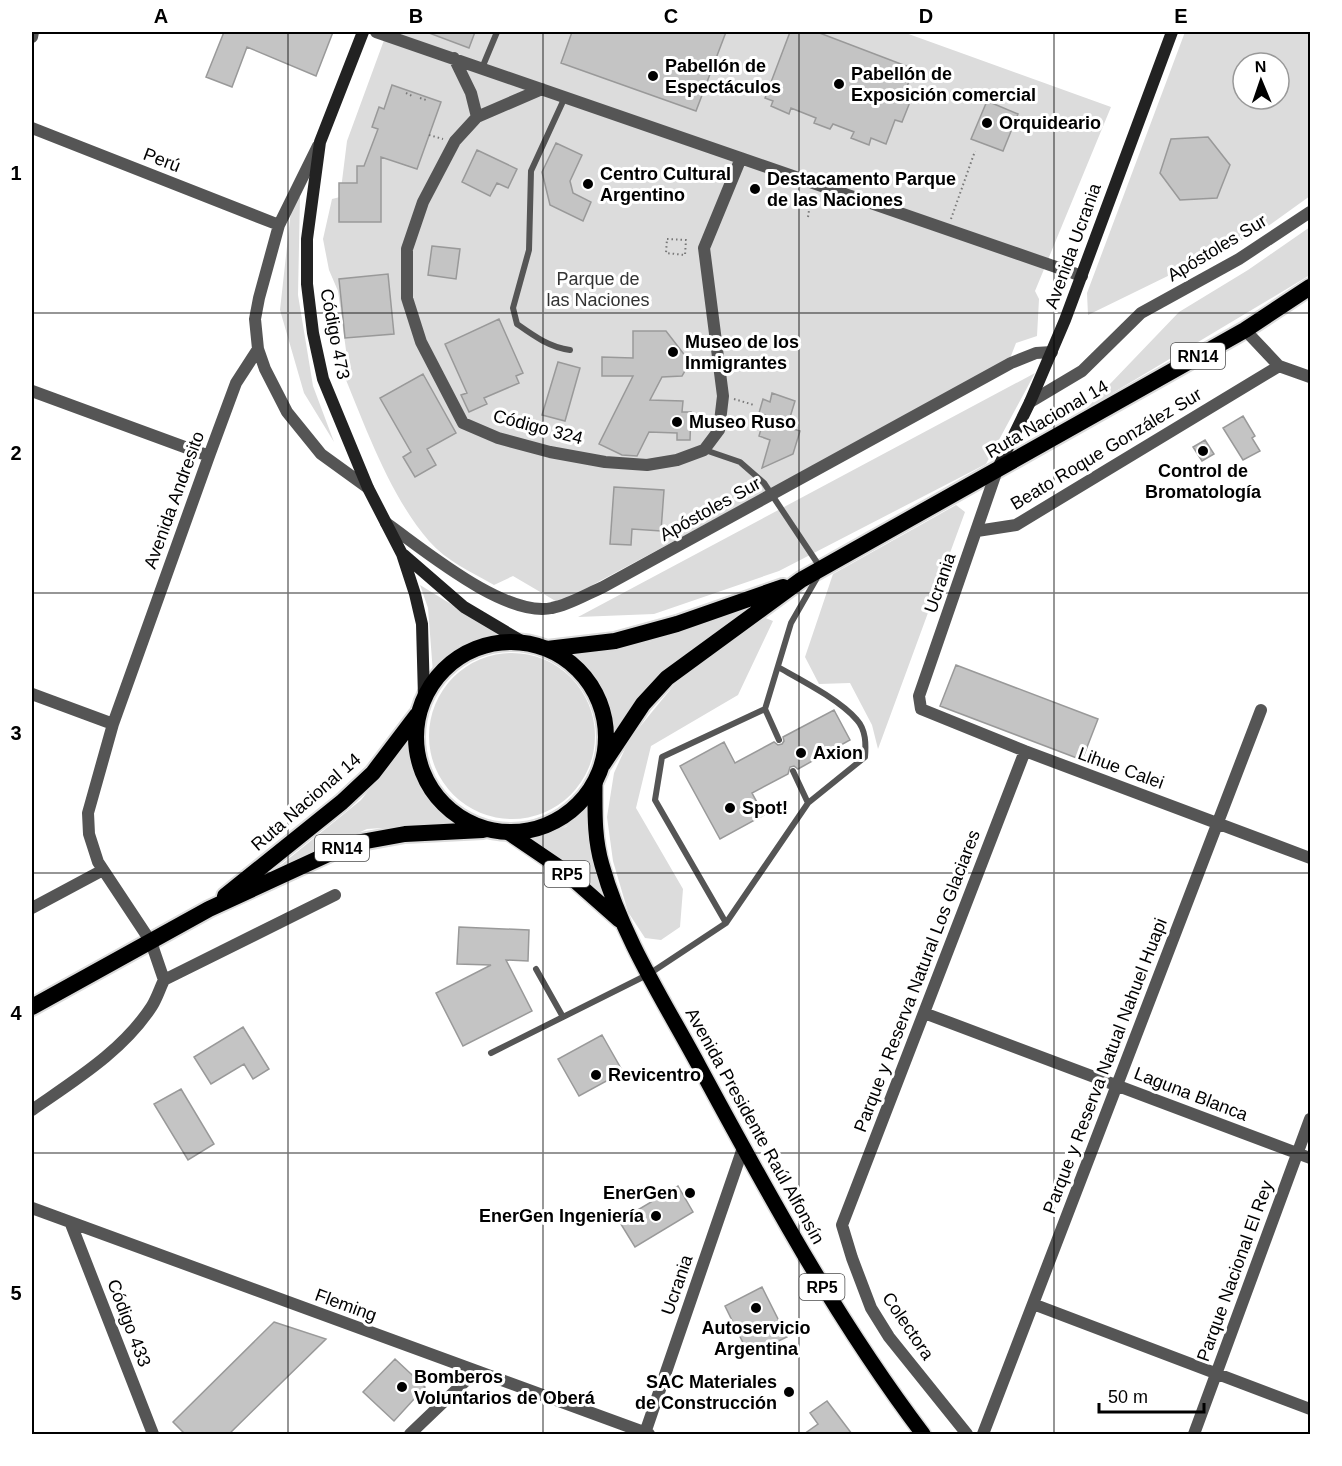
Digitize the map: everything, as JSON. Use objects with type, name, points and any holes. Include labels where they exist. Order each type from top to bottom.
[{"type":"highway","name":"Ruta Nacional 14","points":[[603,764],[643,704],[667,678],[801,580],[1245,330],[1311,287]]},
{"type":"highway","name":"Ruta Nacional 14","points":[[547,649],[615,641],[677,624],[801,580]]},
{"type":"highway","name":"RN14","points":[[523,642],[547,649],[572,663],[591,683],[603,709],[607,736],[603,764],[595,784],[579,805],[558,820],[534,830],[509,833],[487,830],[460,818],[437,798],[422,773],[415,744],[418,714],[424,697],[441,672],[465,654],[493,643],[523,642]]},
{"type":"highway","name":"Ruta Nacional 14","points":[[209,909],[342,802],[373,773],[418,714]]},
{"type":"highway","name":"Ruta Nacional 14","points":[[32,1007],[209,909],[350,844],[405,834],[487,830]]},
{"type":"main road","points":[[320,142],[363,32]]},
{"type":"main road","name":"Avenida Ucrania","points":[[997,470],[1052,352],[1172,32]]},
{"type":"main road","name":"Código 473","points":[[320,142],[307,238],[307,284],[313,333],[323,379],[368,488],[402,554]]},
{"type":"main road","points":[[402,554],[464,607],[523,642]]},
{"type":"main road","points":[[402,554],[422,624],[424,697]]},
{"type":"main road","name":"Avenida Presidente Raúl Alfonsín","points":[[595,784],[595,835],[620,921],[743,1148],[819,1282],[887,1387],[923,1434]]},
{"type":"main road","name":"Avenida Presidente Raúl Alfonsín","points":[[509,833],[559,867],[620,921]]},
{"type":"street","points":[[32,37],[33,32]]},
{"type":"street","points":[[375,32],[1082,276]]},
{"type":"street","points":[[454,58],[471,93],[477,117]]},
{"type":"street","name":"Código 324","points":[[542,88],[477,117],[455,141],[423,202],[407,249],[407,298],[421,342],[463,423],[508,441],[550,452],[605,462],[647,465],[677,460],[704,450]]},
{"type":"street","name":"Perú","points":[[32,128],[279,225]]},
{"type":"street","points":[[320,142],[279,225],[255,319],[258,349],[287,412],[321,454],[368,488]]},
{"type":"street","points":[[704,450],[719,430],[723,396],[704,248],[741,158]]},
{"type":"street","name":"Apóstoles Sur","points":[[1030,402],[1082,371],[1141,313],[1239,259],[1311,212]]},
{"type":"street","points":[[1245,330],[1279,366],[1310,377]]},
{"type":"street","name":"Avenida Andresito","points":[[164,980],[151,942],[98,862],[89,834],[88,813],[113,724],[209,456],[236,383],[258,349]]},
{"type":"street","name":"Apóstoles Sur","points":[[386,523],[484,592],[522,606],[551,609],[603,588],[1011,363],[1036,353],[1052,352]]},
{"type":"street","name":"Beato Roque González Sur","points":[[978,531],[1016,525],[1279,366]]},
{"type":"street","points":[[32,392],[209,456]]},
{"type":"street","name":"Ucrania","points":[[921,709],[919,696],[978,531],[997,470]]},
{"type":"street","points":[[32,694],[113,724]]},
{"type":"street","name":"Lihue Calei","points":[[921,709],[1025,751],[1311,858]]},
{"type":"street","name":"Parque y Reserva Natual Nahuel Huapi","points":[[983,1434],[1261,710]]},
{"type":"street","name":"Parque y Reserva Natural Los Glaciares","points":[[842,1225],[1025,751]]},
{"type":"street","points":[[32,908],[103,870]]},
{"type":"street","points":[[32,1110],[93,1069],[129,1035],[153,1005],[164,980],[335,895]]},
{"type":"street","name":"Laguna Blanca","points":[[924,1013],[1311,1158]]},
{"type":"street","name":"Parque Nacional El Rey","points":[[1194,1434],[1311,1119]]},
{"type":"street","name":"Ucrania","points":[[647,1434],[743,1148]]},
{"type":"street","name":"Fleming","points":[[32,1208],[647,1434]]},
{"type":"street","name":"Código 433","points":[[71,1224],[153,1434]]},
{"type":"street","name":"Colectora","points":[[842,1225],[871,1308],[889,1337],[967,1434]]},
{"type":"street","points":[[1033,1304],[1311,1408]]},
{"type":"street","points":[[410,1434],[476,1371]]},
{"type":"street","points":[[608,1434],[618,1424]]},
{"type":"lane","points":[[482,68],[497,32]]},
{"type":"lane","points":[[565,97],[531,171],[529,250],[513,308],[517,324],[556,348],[570,350]]},
{"type":"lane","points":[[704,450],[740,462],[764,483],[821,569],[791,623],[765,709],[778,740]]},
{"type":"lane","points":[[491,1053],[649,974],[726,923],[808,803],[865,757],[866,740],[858,721],[832,700],[778,667]]},
{"type":"lane","points":[[726,923],[655,800],[663,757],[765,709]]},
{"type":"lane","points":[[793,771],[808,803]]},
{"type":"lane","points":[[536,969],[563,1017]]},
{"type":"path","points":[[406,93],[412,96]]},
{"type":"path","points":[[420,98],[426,100]]},
{"type":"path","points":[[947,229],[975,151]]},
{"type":"path","points":[[808,217],[813,182]]},
{"type":"path","points":[[667,239],[686,240],[685,255],[666,253],[667,239]]},
{"type":"path","points":[[723,396],[754,405]]},
{"type":"green space","name":"Parque de las Naciones","points":[[387,32],[903,32],[1111,107],[1035,291],[1039,299],[1037,336],[1016,343],[1009,361],[559,603],[513,576],[494,585],[451,560],[429,541],[402,503],[390,481],[341,368],[348,365],[338,291],[329,270],[323,239],[332,199],[340,197],[347,141]]},
{"type":"green space","points":[[1185,32],[1310,32],[1310,196],[1264,229],[1088,315],[1087,293]]},
{"type":"green space","points":[[293,192],[300,197],[298,295],[313,386],[334,442],[304,393],[280,310]]},
{"type":"green space","points":[[1310,227],[1310,275],[1086,409],[1179,312],[1248,270]]},
{"type":"green space","points":[[1035,373],[986,464],[779,571],[654,614],[578,617]]},
{"type":"green space","points":[[956,505],[965,512],[878,749],[872,725],[850,683],[819,684],[805,657],[833,574]]},
{"type":"green space","points":[[420,585],[498,633],[460,645],[433,673],[428,608]]},
{"type":"green space","points":[[749,607],[661,671],[614,733],[603,691],[569,650],[649,642]]},
{"type":"green space","points":[[763,617],[773,621],[738,695],[651,746],[636,808],[683,889],[680,927],[661,940],[645,938],[628,912],[613,861],[607,817],[614,773],[629,740],[674,685]]},
{"type":"green space","points":[[512,653],[544,660],[558,667],[570,678],[581,690],[588,704],[595,736],[588,768],[581,782],[570,794],[558,805],[544,812],[512,819],[480,812],[466,805],[454,794],[443,782],[436,768],[429,736],[436,704],[443,690],[454,678],[466,667],[480,660]]},
{"type":"green space","points":[[410,737],[417,776],[432,801],[459,823],[367,829],[276,869],[361,800]]},
{"type":"green space","points":[[590,801],[606,898],[568,864],[528,836],[566,827]]},
{"type":"building","points":[[224,32],[333,32],[316,76],[247,47],[232,87],[206,77]]},
{"type":"building","points":[[429,32],[475,32],[469,48]]},
{"type":"building","name":"Pabellón de Espectáculos","points":[[572,32],[726,32],[696,111],[561,63]]},
{"type":"building","name":"Pabellón de Exposición comercial","points":[[790,32],[817,32],[914,69],[904,94],[912,97],[902,122],[895,120],[886,144],[871,138],[869,145],[851,138],[854,132],[833,124],[830,129],[814,123],[816,118],[791,108],[789,114],[771,106],[773,101],[765,98]]},
{"type":"building","points":[[392,85],[441,102],[417,169],[381,157],[381,222],[339,222],[339,183],[357,183],[357,166],[364,166],[378,129],[372,127],[379,107],[384,109]]},
{"type":"building","points":[[987,101],[1018,114],[1003,151],[971,139]]},
{"type":"building","points":[[1208,137],[1230,165],[1217,198],[1180,200],[1160,173],[1171,139]]},
{"type":"building","points":[[556,143],[582,155],[570,181],[573,193],[591,202],[583,221],[550,205],[542,172]]},
{"type":"building","points":[[477,150],[517,169],[508,188],[497,183],[490,196],[462,182]]},
{"type":"building","points":[[432,246],[460,249],[456,279],[428,275]]},
{"type":"building","points":[[388,274],[394,334],[345,338],[339,279]]},
{"type":"building","points":[[499,319],[523,373],[516,376],[519,383],[484,398],[487,404],[469,412],[461,395],[467,393],[445,344]]},
{"type":"building","points":[[633,331],[666,331],[690,362],[682,376],[662,377],[650,400],[683,401],[682,412],[691,412],[690,440],[677,440],[677,433],[649,432],[637,456],[622,455],[599,444],[633,376],[602,376],[602,357],[633,358]]},
{"type":"building","points":[[558,362],[580,368],[565,421],[542,415]]},
{"type":"building","points":[[423,374],[456,433],[427,449],[436,465],[415,477],[403,457],[411,452],[380,398]]},
{"type":"building","points":[[772,393],[795,401],[787,427],[800,431],[793,454],[762,468],[770,440],[759,436],[765,415],[759,413],[763,399],[770,402]]},
{"type":"building","points":[[1243,416],[1255,436],[1252,438],[1260,451],[1243,460],[1223,428]]},
{"type":"building","name":"Control de Bromatología","points":[[1205,440],[1214,454],[1202,461],[1193,447]]},
{"type":"building","points":[[614,487],[664,490],[661,531],[632,529],[631,545],[610,544]]},
{"type":"building","points":[[956,665],[1098,719],[1082,760],[940,706]]},
{"type":"building","points":[[834,710],[850,740],[798,769],[794,766],[790,767],[788,774],[752,793],[764,815],[720,839],[680,766],[724,742],[735,763],[774,742],[778,745],[782,744],[783,737]]},
{"type":"building","points":[[459,927],[529,930],[528,961],[506,960],[532,1011],[463,1046],[436,993],[491,965],[457,964]]},
{"type":"building","points":[[243,1027],[269,1069],[253,1079],[244,1064],[211,1084],[194,1057]]},
{"type":"building","points":[[602,1035],[623,1072],[579,1096],[558,1059]]},
{"type":"building","points":[[181,1089],[214,1144],[188,1160],[154,1104]]},
{"type":"building","name":"EnerGen Ingeniería","points":[[678,1186],[693,1212],[635,1247],[619,1221]]},
{"type":"building","points":[[762,1287],[787,1337],[749,1355],[725,1306]]},
{"type":"building","points":[[274,1322],[326,1339],[229,1434],[185,1434],[173,1422]]},
{"type":"building","points":[[395,1359],[425,1387],[394,1421],[363,1392]]},
{"type":"building","points":[[827,1401],[852,1434],[804,1434],[818,1424],[810,1413]]},
{"type":"place","name":"Pabellón de Espectáculos","points":[[653,76]]},
{"type":"place","name":"Pabellón de Exposición comercial","points":[[839,84]]},
{"type":"place","name":"Orquideario","points":[[987,123]]},
{"type":"place","name":"Centro Cultural Argentino","points":[[588,184]]},
{"type":"place","name":"Destacamento Parque de las Naciones","points":[[755,189]]},
{"type":"place","name":"Museo de los Inmigrantes","points":[[673,352]]},
{"type":"place","name":"Museo Ruso","points":[[677,422]]},
{"type":"place","name":"Control de Bromatología","points":[[1203,451]]},
{"type":"place","name":"Axion","points":[[801,753]]},
{"type":"place","name":"Spot!","points":[[730,808]]},
{"type":"place","name":"Revicentro","points":[[596,1075]]},
{"type":"place","name":"EnerGen","points":[[690,1193]]},
{"type":"place","name":"EnerGen Ingeniería","points":[[656,1216]]},
{"type":"place","name":"Autoservicio Argentina","points":[[756,1308]]},
{"type":"place","name":"Bomberos Voluntarios de Oberá","points":[[402,1387]]},
{"type":"place","name":"SAC Materiales de Construcción","points":[[789,1392]]}]
